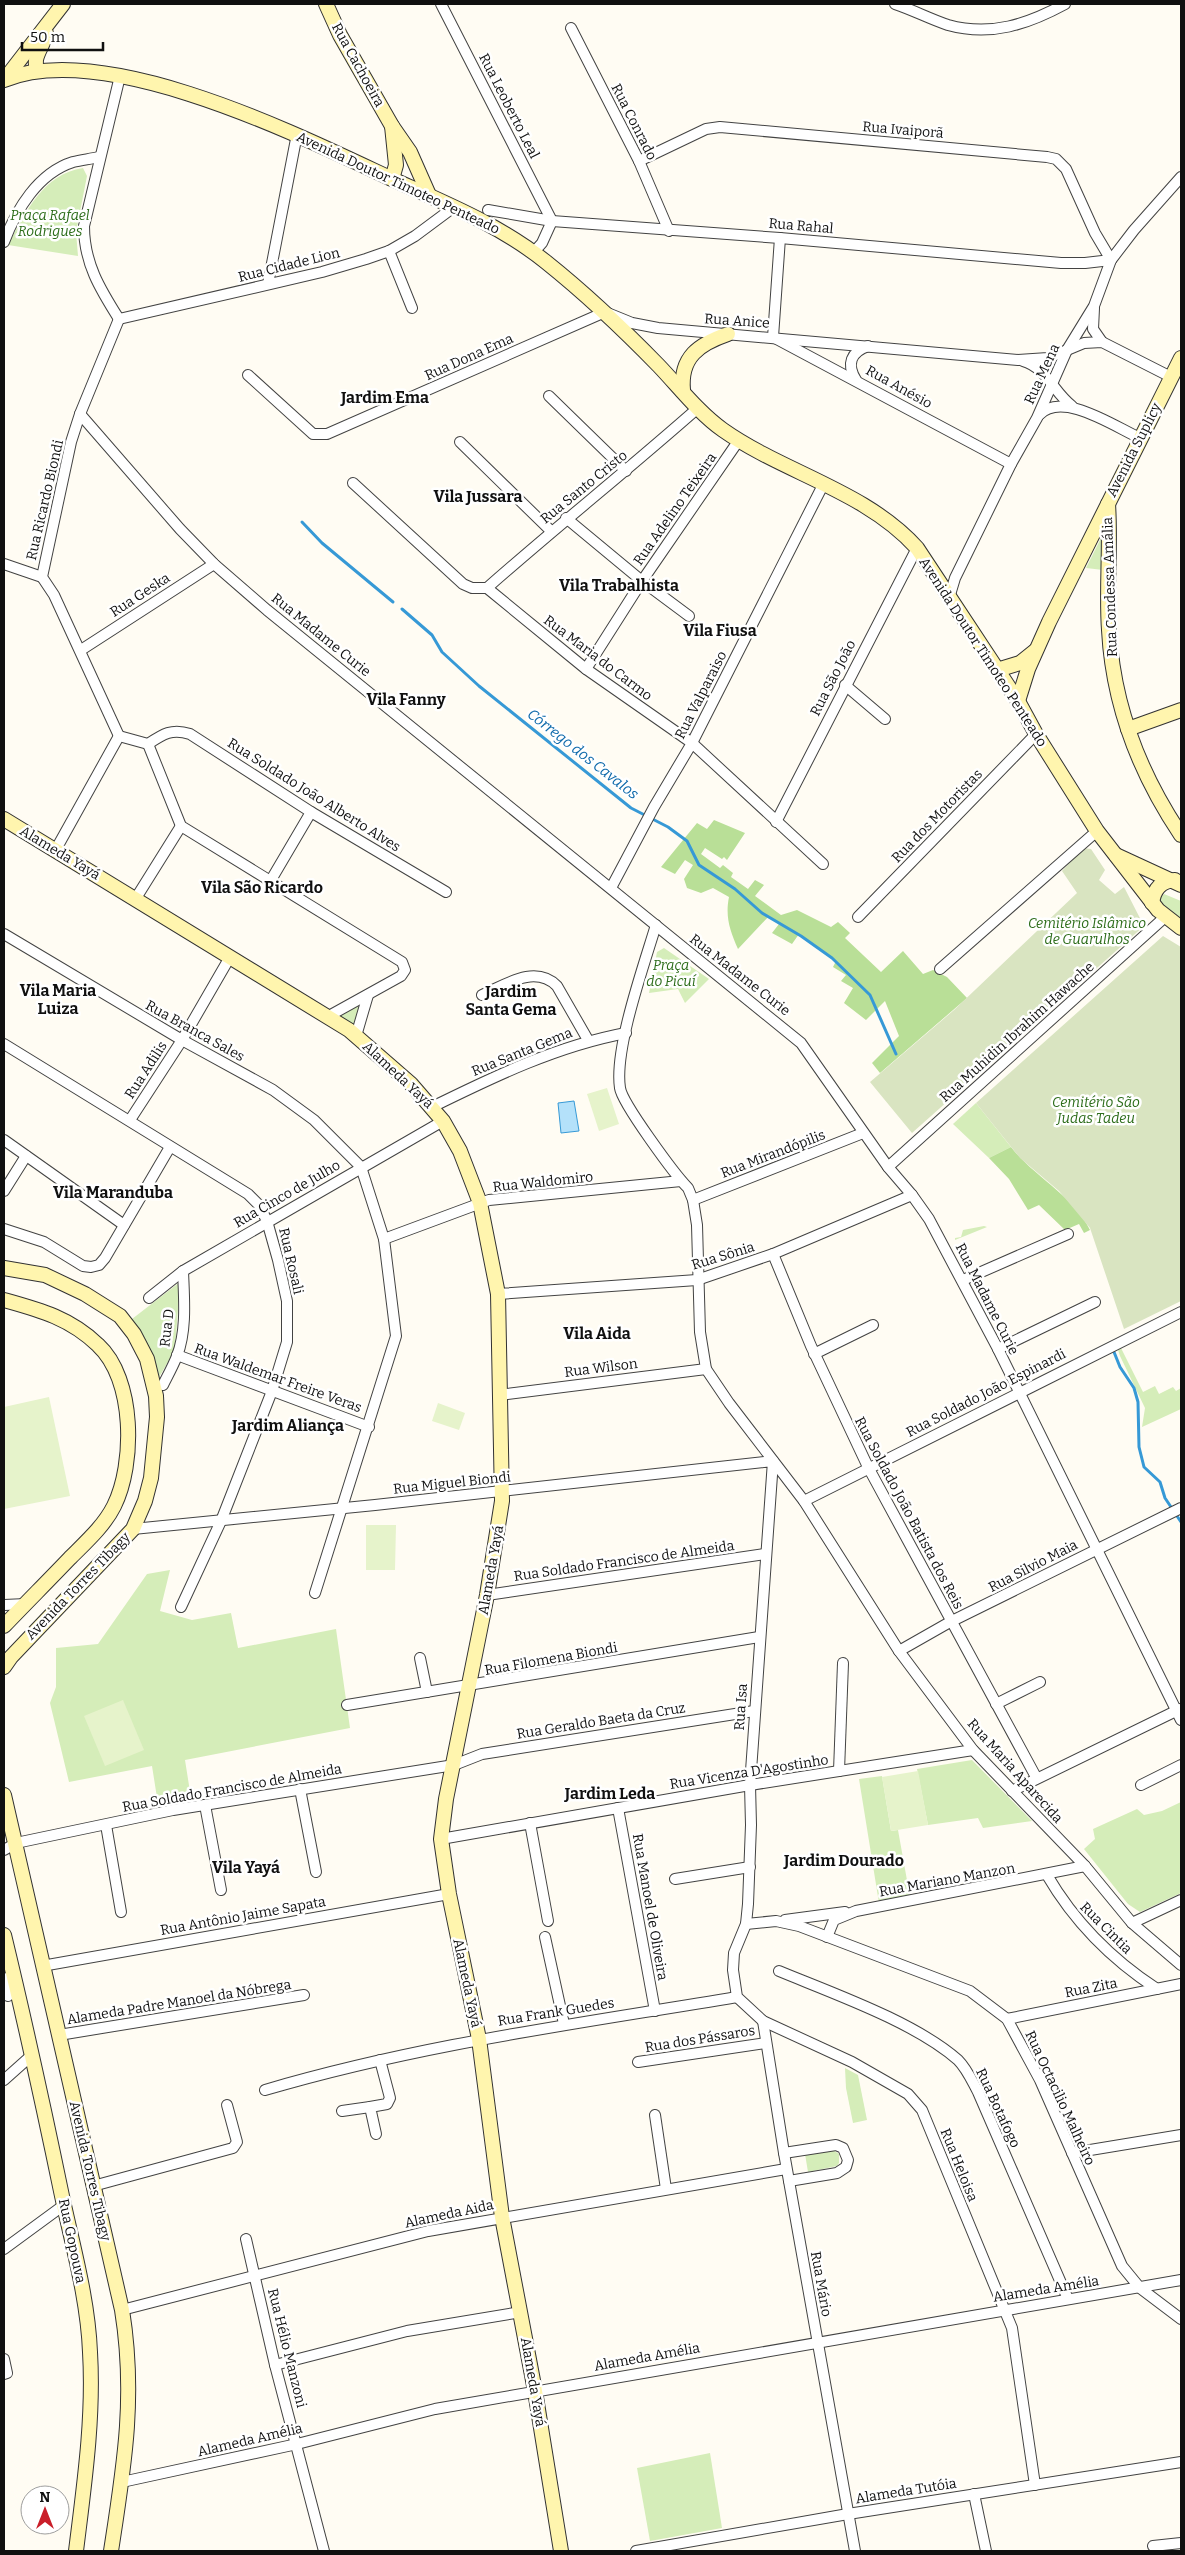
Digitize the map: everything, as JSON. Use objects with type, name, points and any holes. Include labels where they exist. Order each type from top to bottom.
[{"type":"main road","points":[[4,80],[63,4]]},
{"type":"main road","name":"Rua Cachoeira","points":[[326,4],[340,35],[392,126],[410,152],[429,195]]},
{"type":"main road","points":[[39,71],[35,62],[45,38],[47,25]]},
{"type":"main road","name":"Avenida Doutor Timoteo Penteado","points":[[4,80],[39,71],[72,70],[120,76],[206,100],[297,134],[454,207],[540,252],[605,312],[716,425],[890,522],[917,548],[1018,701],[1036,734],[1097,831],[1152,903],[1165,917],[1181,928]]},
{"type":"main road","name":"Rua Cachoeira","points":[[392,126],[396,165],[392,179]]},
{"type":"main road","points":[[682,390],[684,366],[693,352],[700,346],[728,334]]},
{"type":"main road","name":"Avenida Suplicy","points":[[1018,701],[1036,651],[1181,358]]},
{"type":"main road","name":"Rua Condessa Amália","points":[[1108,503],[1110,529],[1109,629],[1114,675],[1128,729],[1142,770],[1161,805],[1181,835]]},
{"type":"main road","points":[[997,670],[1020,663],[1036,651]]},
{"type":"main road","points":[[1128,729],[1181,710]]},
{"type":"main road","name":"Alameda Yayá","points":[[4,819],[136,898],[356,1036],[391,1066],[432,1106],[444,1121],[460,1150],[480,1204],[498,1294],[499,1394],[503,1491],[487,1595],[446,1799],[441,1839],[449,1894],[479,2039],[502,2217],[535,2391],[561,2551]]},
{"type":"main road","points":[[1114,854],[1178,882]]},
{"type":"main road","points":[[1152,903],[1158,887],[1178,882]]},
{"type":"main road","points":[[4,1268],[45,1275],[85,1294],[120,1316],[134,1334],[147,1359],[156,1396],[156,1445],[145,1501],[133,1529]]},
{"type":"main road","points":[[4,1300],[54,1314],[78,1329],[103,1350],[114,1367],[120,1384],[127,1414],[129,1435],[122,1484],[114,1506],[100,1527],[4,1626]]},
{"type":"main road","name":"Avenida Torres Tibagy","points":[[4,1667],[11,1657],[133,1529]]},
{"type":"main road","name":"Avenida Torres Tibagy","points":[[4,1795],[10,1846],[59,2035],[122,2310],[128,2350],[130,2384],[122,2482],[111,2551]]},
{"type":"main road","name":"Rua Gopouva","points":[[4,1935],[10,1997],[32,2055],[83,2294],[90,2351],[91,2395],[76,2551]]},
{"type":"street","name":"Rua Leoberto Leal","points":[[441,4],[552,221]]},
{"type":"street","points":[[899,4],[947,24],[968,29],[988,30],[1023,24],[1065,4]]},
{"type":"street","name":"Rua Conrado","points":[[571,28],[639,161],[668,231]]},
{"type":"street","points":[[119,320],[89,266],[84,247],[84,226],[99,157],[120,76]]},
{"type":"street","name":"Rua Ivaiporã","points":[[639,161],[706,129],[720,127],[1047,157],[1056,159],[1066,169],[1095,233],[1111,260]]},
{"type":"street","points":[[268,284],[297,134]]},
{"type":"street","points":[[4,242],[26,200],[40,182],[54,171],[72,162],[99,157]]},
{"type":"street","name":"Rua Mena","points":[[949,598],[955,578],[1011,464],[1036,418],[1067,350],[1094,306],[1111,260],[1181,177]]},
{"type":"street","name":"Rua Cidade Lion","points":[[119,320],[322,272],[389,251],[415,236],[454,207]]},
{"type":"street","name":"Rua Rahal","points":[[488,210],[552,221],[780,238],[1062,263],[1111,260]]},
{"type":"street","points":[[540,252],[552,221]]},
{"type":"street","points":[[773,337],[780,238]]},
{"type":"street","points":[[389,251],[412,308]]},
{"type":"street","points":[[1094,306],[1092,314],[1094,329],[1102,342],[1171,377]]},
{"type":"street","name":"Rua Anice","points":[[605,312],[632,323],[658,328],[1018,360],[1048,358],[1084,342],[1102,342]]},
{"type":"street","name":"Rua Dona Ema","points":[[248,375],[313,434],[327,434],[605,312]]},
{"type":"street","name":"Rua Ricardo Biondi","points":[[119,320],[80,414],[71,442],[42,577],[54,595],[81,650],[119,736]]},
{"type":"street","name":"Rua Anésio","points":[[773,337],[795,351],[856,380],[1011,464]]},
{"type":"street","points":[[856,380],[851,370],[852,358],[859,349],[869,346]]},
{"type":"street","name":"Rua Anice","points":[[1018,360],[1038,368],[1062,398],[1074,407]]},
{"type":"street","points":[[549,396],[626,471]]},
{"type":"street","points":[[1036,418],[1049,407],[1066,405],[1140,438]]},
{"type":"street","name":"Rua Santo Cristo","points":[[487,588],[566,518],[626,471],[699,408]]},
{"type":"street","name":"Rua Madame Curie","points":[[80,414],[180,530],[214,564],[266,610],[801,1043],[863,1133],[929,1219],[963,1280],[1096,1550],[1180,1713]]},
{"type":"street","name":"Rua Adelino Teixeira","points":[[586,669],[642,581],[740,440]]},
{"type":"street","points":[[460,442],[551,531]]},
{"type":"street","name":"Rua Maria do Carmo","points":[[353,483],[463,584],[472,588],[487,588],[586,669],[692,743],[823,864]]},
{"type":"street","name":"Rua Valparaiso","points":[[611,888],[646,822],[692,743],[823,485]]},
{"type":"street","points":[[566,518],[642,581],[689,616]]},
{"type":"street","name":"Rua São João","points":[[776,822],[917,548]]},
{"type":"street","points":[[4,564],[42,577]]},
{"type":"street","name":"Rua Geska","points":[[81,650],[214,564]]},
{"type":"street","points":[[845,686],[885,718]]},
{"type":"street","name":"Rua Soldado João Alberto Alves","points":[[148,744],[164,733],[180,731],[190,734],[311,812],[446,892]]},
{"type":"street","name":"Rua dos Motoristas","points":[[858,917],[1036,734]]},
{"type":"street","points":[[55,850],[119,736],[148,744],[181,826],[402,962],[405,970],[401,976],[327,1017]]},
{"type":"street","points":[[271,880],[311,812]]},
{"type":"street","points":[[136,898],[181,826]]},
{"type":"street","points":[[940,969],[1097,831]]},
{"type":"street","name":"Rua Muhidin Ibrahim Hawache","points":[[888,1167],[1165,917]]},
{"type":"street","points":[[656,925],[626,1033],[620,1073],[622,1098],[693,1200],[698,1247],[697,1280],[700,1332],[706,1370]]},
{"type":"street","name":"Rua Branca Sales","points":[[4,934],[66,973],[273,1090],[314,1120],[361,1167]]},
{"type":"street","name":"Rua Adilis","points":[[130,1120],[182,1040],[230,957]]},
{"type":"street","points":[[482,995],[524,977],[534,976],[551,980],[588,1040]]},
{"type":"street","points":[[356,1036],[368,994]]},
{"type":"street","name":"Rua Santa Gema","points":[[432,1106],[502,1072],[588,1040],[626,1033]]},
{"type":"street","name":"Rua Rosali","points":[[4,1044],[248,1194],[259,1205],[267,1221],[286,1301],[288,1332],[284,1356],[272,1392],[221,1521],[181,1607]]},
{"type":"street","name":"Rua Cinco de Julho","points":[[149,1298],[183,1271],[444,1121]]},
{"type":"street","name":"Rua Mirandópilis","points":[[693,1200],[863,1133]]},
{"type":"street","points":[[4,1140],[124,1225]]},
{"type":"street","points":[[4,1229],[44,1242],[83,1266],[92,1267],[98,1265],[105,1258],[170,1147]]},
{"type":"street","points":[[4,1191],[26,1156]]},
{"type":"street","points":[[315,1593],[396,1336],[384,1239],[361,1167]]},
{"type":"street","name":"Rua Waldomiro","points":[[384,1239],[490,1200],[681,1182]]},
{"type":"street","name":"Rua Sônia","points":[[498,1294],[697,1280],[773,1254],[912,1195]]},
{"type":"street","points":[[963,1280],[1068,1234]]},
{"type":"street","name":"Rua Soldado João Batista dos Reis","points":[[773,1254],[814,1354],[868,1467],[950,1622],[1036,1778]]},
{"type":"street","name":"Rua D","points":[[163,1385],[177,1355],[183,1326],[183,1271]]},
{"type":"street","points":[[998,1349],[1095,1302]]},
{"type":"street","name":"Rua Soldado João Espinardi","points":[[804,1501],[868,1467],[975,1416],[1018,1392],[1180,1315]]},
{"type":"street","points":[[814,1354],[873,1326]]},
{"type":"street","name":"Rua Waldemar Freire Veras","points":[[177,1355],[272,1392],[368,1426]]},
{"type":"street","name":"Rua Wilson","points":[[499,1394],[706,1370]]},
{"type":"street","name":"Rua Maria Aparecida","points":[[706,1370],[804,1501],[899,1651],[973,1750],[1085,1866],[1132,1923],[1181,1965]]},
{"type":"street","name":"Rua Miguel Biondi","points":[[133,1529],[341,1509],[773,1461]]},
{"type":"street","name":"Rua Isa","points":[[737,1997],[734,1985],[734,1953],[746,1924],[750,1867],[750,1785],[754,1711],[773,1461]]},
{"type":"street","name":"Rua Silvio Maia","points":[[899,1651],[950,1622],[1181,1508]]},
{"type":"street","name":"Rua Soldado Francisco de Almeida","points":[[487,1595],[765,1554]]},
{"type":"street","points":[[4,1605],[26,1604]]},
{"type":"street","name":"Rua Filomena Biondi","points":[[347,1705],[759,1637]]},
{"type":"street","points":[[420,1658],[427,1692]]},
{"type":"street","points":[[839,1771],[843,1663]]},
{"type":"street","points":[[996,1704],[1040,1682]]},
{"type":"street","name":"Rua Geraldo Baeta da Cruz","points":[[454,1765],[482,1754],[754,1711]]},
{"type":"street","points":[[1012,1791],[1036,1778],[1180,1713]]},
{"type":"street","name":"Rua Vicenza D'Agostinho","points":[[441,1839],[750,1785],[973,1750]]},
{"type":"street","name":"Rua Soldado Francisco de Almeida","points":[[10,1846],[205,1805],[454,1765]]},
{"type":"street","points":[[1141,1785],[1181,1765]]},
{"type":"street","points":[[300,1789],[316,1872]]},
{"type":"street","points":[[205,1805],[221,1890]]},
{"type":"street","name":"Rua Manoel de Oliveira","points":[[618,1808],[655,2011]]},
{"type":"street","points":[[530,1824],[548,1922]]},
{"type":"street","points":[[106,1825],[121,1912]]},
{"type":"street","name":"Rua Mariano Manzon","points":[[827,1937],[834,1920],[856,1910],[1047,1875],[1085,1866]]},
{"type":"street","points":[[676,1878],[750,1867]]},
{"type":"street","name":"Rua Cintia","points":[[1047,1875],[1063,1903],[1108,1953],[1157,1989]]},
{"type":"street","name":"Rua Antônio Jaime Sapata","points":[[42,1966],[449,1894]]},
{"type":"street","points":[[1132,1923],[1181,1900]]},
{"type":"street","points":[[776,1921],[856,1910]]},
{"type":"street","name":"Rua Octacilio Malheiro","points":[[746,1924],[776,1921],[788,1922],[970,1990],[1006,2019],[1040,2080],[1122,2266],[1140,2288],[1181,2320]]},
{"type":"street","points":[[545,1937],[564,2024]]},
{"type":"street","name":"Rua Botafogo","points":[[779,1971],[883,2016],[943,2048],[959,2061],[969,2074],[978,2092],[1068,2299]]},
{"type":"street","points":[[4,1978],[10,1997]]},
{"type":"street","name":"Rua Zita","points":[[1006,2019],[1181,1984]]},
{"type":"street","name":"Alameda Padre Manoel da Nóbrega","points":[[59,2035],[304,1995]]},
{"type":"street","name":"Rua Frank Guedes","points":[[264,2090],[340,2068],[479,2039],[737,1997]]},
{"type":"street","name":"Rua Heloisa","points":[[737,1997],[763,2021],[852,2062],[908,2094],[916,2101],[1014,2335],[1034,2485]]},
{"type":"street","name":"Rua Mário","points":[[763,2021],[786,2169],[855,2551]]},
{"type":"street","name":"Rua dos Pássaros","points":[[638,2062],[766,2043]]},
{"type":"street","points":[[4,2080],[32,2055]]},
{"type":"street","points":[[342,2111],[370,2108],[387,2104],[390,2100],[380,2060]]},
{"type":"street","points":[[93,2186],[233,2148],[237,2142],[227,2105]]},
{"type":"street","points":[[370,2108],[376,2134]]},
{"type":"street","points":[[654,2115],[666,2189]]},
{"type":"street","points":[[1072,2153],[1181,2135]]},
{"type":"street","points":[[784,2153],[836,2145],[844,2148],[847,2155],[846,2167],[836,2173],[789,2181]]},
{"type":"street","name":"Alameda Aida","points":[[122,2310],[428,2231],[786,2169]]},
{"type":"street","points":[[4,2249],[64,2205]]},
{"type":"street","name":"Rua Hélio Manzoni","points":[[246,2239],[275,2364],[324,2551]]},
{"type":"street","name":"Alameda Amélia","points":[[122,2482],[297,2444],[434,2409],[1181,2280]]},
{"type":"street","points":[[275,2364],[408,2331],[521,2312]]},
{"type":"street","points":[[4,2359],[6,2373]]},
{"type":"street","name":"Alameda Tutóia","points":[[636,2551],[848,2514],[1181,2462]]},
{"type":"street","points":[[974,2494],[986,2551]]},
{"type":"street","points":[[1152,2546],[1181,2543]]},
{"type":"green space","name":"Praça Rafael Rodrigues","points":[[83,168],[87,176],[76,232],[78,256],[8,245],[21,220],[46,187],[57,178]]},
{"type":"green space","points":[[1102,536],[1104,539],[1103,570],[1086,568]]},
{"type":"green space","points":[[714,820],[745,833],[727,860],[724,857],[722,859],[705,848],[701,854],[720,868],[723,865],[733,873],[731,877],[748,889],[755,880],[764,885],[755,896],[781,915],[797,910],[831,927],[838,922],[850,933],[845,938],[881,972],[903,951],[923,974],[933,970],[947,977],[967,998],[880,1073],[872,1063],[899,1036],[885,1001],[866,1020],[844,1003],[853,988],[841,981],[846,975],[833,967],[836,961],[799,934],[792,944],[772,933],[779,924],[769,916],[738,949],[729,924],[729,897],[713,888],[701,893],[687,888],[684,879],[693,865],[685,860],[675,874],[661,867],[697,823],[707,829]]},
{"type":"green space","name":"Cemitério Islâmico de Guarulhos","points":[[1083,848],[1091,849],[1105,870],[1099,880],[1115,894],[1124,887],[1144,926],[912,1133],[870,1082],[954,1010],[1077,893],[1062,871]]},
{"type":"green space","points":[[1164,894],[1181,901],[1181,922],[1161,905],[1160,898]]},
{"type":"green space","name":"Cemitério São Judas Tadeu","points":[[1163,936],[1181,947],[1181,1301],[1124,1329],[1090,1228],[1059,1191],[1020,1158],[976,1103]]},
{"type":"green space","name":"Praça do Picuí","points":[[664,948],[709,979],[685,1003],[678,989],[649,993],[657,952]]},
{"type":"green space","points":[[363,1001],[355,1025],[337,1015]]},
{"type":"green space","points":[[607,1088],[619,1124],[599,1131],[587,1094]]},
{"type":"green space","points":[[976,1103],[1011,1147],[989,1158],[953,1124]]},
{"type":"green space","points":[[1011,1147],[1020,1158],[1074,1206],[1090,1230],[1084,1233],[1079,1224],[1065,1230],[1039,1205],[1028,1210],[1009,1179],[989,1158]]},
{"type":"green space","points":[[987,1227],[955,1240],[955,1238],[961,1237],[963,1230]]},
{"type":"green space","points":[[180,1282],[175,1350],[155,1384],[148,1345],[132,1319]]},
{"type":"green space","points":[[1121,1348],[1143,1392],[1155,1386],[1159,1394],[1173,1387],[1176,1391],[1181,1388],[1181,1409],[1142,1427],[1145,1408],[1120,1356],[1118,1350]]},
{"type":"green space","points":[[49,1397],[70,1496],[4,1509],[4,1407]]},
{"type":"green space","points":[[438,1403],[465,1413],[459,1430],[432,1421]]},
{"type":"green space","points":[[366,1525],[396,1525],[395,1570],[366,1570]]},
{"type":"green space","points":[[170,1570],[160,1611],[192,1620],[231,1613],[238,1648],[336,1629],[350,1728],[185,1760],[191,1798],[158,1804],[152,1766],[69,1782],[50,1703],[56,1687],[56,1648],[98,1644],[147,1574]]},
{"type":"green space","points":[[123,1700],[144,1750],[105,1766],[84,1716]]},
{"type":"green space","points":[[972,1760],[1032,1821],[983,1828],[978,1818],[928,1825],[917,1769]]},
{"type":"green space","points":[[918,1771],[928,1825],[891,1831],[882,1777]]},
{"type":"green space","points":[[882,1776],[891,1831],[898,1830],[910,1897],[879,1903],[859,1779]]},
{"type":"green space","points":[[1181,1802],[1181,1893],[1140,1912],[1128,1904],[1084,1849],[1095,1839],[1093,1829],[1137,1809],[1144,1815],[1162,1811]]},
{"type":"green space","points":[[845,2068],[858,2075],[867,2120],[853,2123],[846,2088]]},
{"type":"green space","points":[[830,2148],[839,2154],[837,2166],[808,2172],[805,2154]]},
{"type":"green space","points":[[710,2453],[722,2528],[650,2541],[637,2468]]},
{"type":"water","points":[[574,1101],[579,1131],[561,1133],[558,1103]]},
{"type":"waterway","name":"Córrego dos Cavalos","points":[[302,522],[322,543],[393,602]]},
{"type":"waterway","name":"Córrego dos Cavalos","points":[[402,609],[432,635],[442,652],[479,686],[631,808],[668,827],[687,841],[699,865],[735,889],[762,913],[801,936],[832,958],[870,995],[896,1054]]},
{"type":"waterway","name":"Córrego dos Cavalos","points":[[1114,1352],[1120,1367],[1134,1388],[1138,1402],[1139,1447],[1144,1467],[1160,1482],[1165,1498],[1181,1522]]},
{"type":"district","name":"Jardim Ema","points":[[385,397]]},
{"type":"district","name":"Vila Jussara","points":[[478,496]]},
{"type":"district","name":"Vila Trabalhista","points":[[619,585]]},
{"type":"district","name":"Vila Fiusa","points":[[720,630]]},
{"type":"district","name":"Vila Fanny","points":[[406,699]]},
{"type":"district","name":"Vila São Ricardo","points":[[262,887]]},
{"type":"district","name":"Vila Maria Luiza","points":[[58,999]]},
{"type":"district","name":"Jardim Santa Gema","points":[[511,1000]]},
{"type":"district","name":"Vila Maranduba","points":[[113,1192]]},
{"type":"district","name":"Vila Aida","points":[[597,1333]]},
{"type":"district","name":"Jardim Aliança","points":[[288,1425]]},
{"type":"district","name":"Jardim Leda","points":[[610,1793]]},
{"type":"district","name":"Jardim Dourado","points":[[844,1860]]},
{"type":"district","name":"Vila Yayá","points":[[246,1867]]}]
